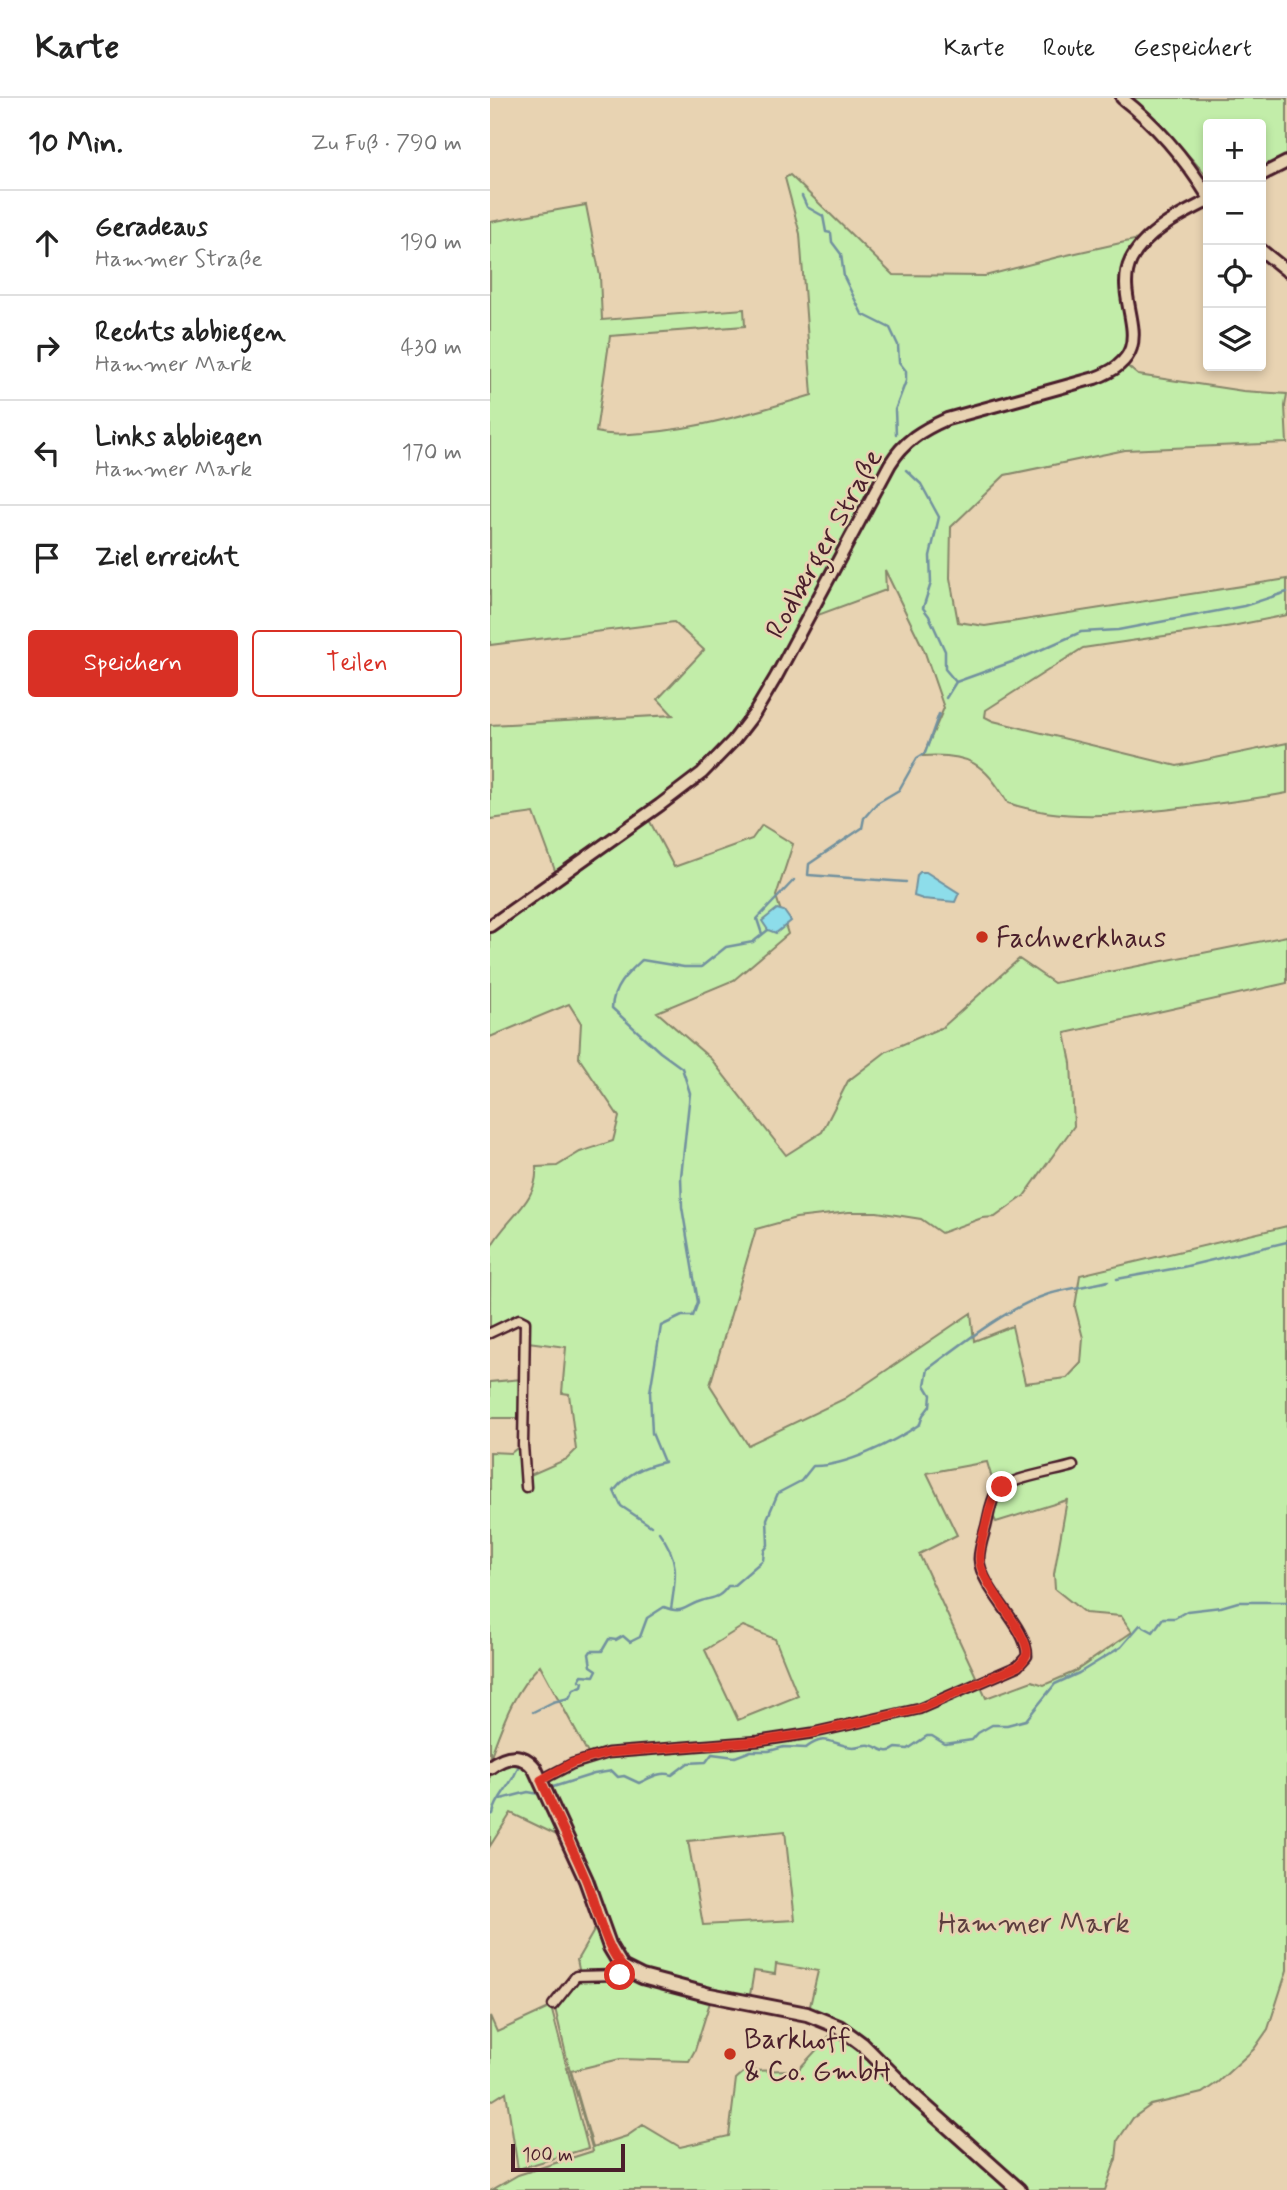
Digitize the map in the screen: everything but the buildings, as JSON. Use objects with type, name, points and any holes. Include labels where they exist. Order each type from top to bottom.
[{"type":"main road","points":[[490,1767],[507,1757],[520,1757],[531,1764],[583,1872],[610,1947],[626,1970],[642,1977],[710,1995],[807,2014],[839,2027],[862,2043],[916,2098],[1019,2190]]},
{"type":"street","points":[[1122,98],[1167,137],[1203,191]]},
{"type":"street","points":[[1266,172],[1287,162]]},
{"type":"street","name":"Rodberger Straße","points":[[490,926],[676,792],[706,769],[734,740],[754,714],[776,677],[890,464],[910,439],[924,429],[947,419],[1095,378],[1110,372],[1121,363],[1130,350],[1133,338],[1126,281],[1132,258],[1162,228],[1203,201]]},
{"type":"street","points":[[1266,254],[1287,271]]},
{"type":"street","points":[[490,1333],[519,1319],[525,1322],[523,1445],[526,1487]]},
{"type":"street","points":[[541,1780],[572,1763],[608,1753],[759,1741],[812,1733],[919,1709],[1018,1666],[1027,1656],[1027,1649],[994,1593],[979,1560],[991,1504],[998,1489],[1009,1483],[1073,1466]]},
{"type":"street","points":[[553,2005],[576,1976],[620,1975],[626,1970]]},
{"type":"green space","points":[[1128,98],[1287,98],[1287,158],[1266,164],[1266,119],[1203,119],[1203,171],[1163,127]]},
{"type":"green space","points":[[790,175],[893,275],[985,276],[1143,238],[1124,268],[1128,343],[1122,357],[1113,367],[914,431],[753,713],[706,768],[557,876],[534,813],[490,819],[490,725],[673,715],[658,699],[704,650],[674,622],[490,645],[490,222],[586,205],[600,276],[602,320],[744,309],[745,326],[610,336],[596,432],[626,434],[666,431],[750,413],[812,395],[800,234],[785,178]]},
{"type":"green space","points":[[1126,365],[1138,375],[1243,391],[1287,394],[1287,443],[1125,450],[1005,475],[951,527],[950,578],[958,622],[985,626],[1287,579],[1287,615],[1083,648],[986,710],[985,717],[1177,766],[1287,743],[1287,793],[1115,815],[1050,813],[1008,803],[991,778],[974,763],[952,756],[923,756],[944,708],[924,650],[885,570],[886,590],[810,618],[894,465],[915,440],[942,425],[1103,380]]},
{"type":"green space","name":"Hammer Mark","points":[[647,816],[674,867],[752,839],[762,825],[793,844],[776,896],[788,934],[734,980],[657,1012],[711,1059],[786,1155],[822,1132],[848,1081],[887,1051],[943,1027],[1019,959],[1054,983],[1287,936],[1287,983],[1065,1033],[1071,1063],[1074,1126],[1024,1196],[995,1217],[982,1218],[941,1233],[921,1219],[877,1212],[796,1218],[756,1229],[710,1385],[748,1445],[844,1399],[971,1313],[974,1341],[1012,1326],[1025,1383],[1067,1378],[1081,1363],[1083,1338],[1075,1307],[1080,1275],[1287,1226],[1287,1970],[1268,2029],[1254,2049],[1202,2093],[1151,2105],[1133,2118],[1118,2140],[1116,2159],[1105,2190],[492,2190],[518,2175],[593,2151],[570,2071],[554,2004],[576,1978],[631,1977],[617,1952],[544,1781],[591,1759],[540,1665],[516,1697],[490,1758],[490,1452],[511,1453],[521,1445],[521,1418],[490,1418],[490,1382],[522,1379],[522,1322],[490,1335],[491,1247],[527,1200],[536,1179],[536,1167],[557,1166],[580,1152],[613,1141],[619,1117],[579,1058],[581,1023],[569,1004],[490,1037],[490,929]],"holes":[[[528,1342],[566,1347],[562,1393],[569,1394],[576,1450],[567,1459],[528,1476],[525,1443]],[[987,1462],[996,1492],[991,1512],[996,1522],[1067,1500],[1054,1574],[1055,1589],[1085,1613],[1121,1616],[1132,1632],[1074,1672],[1044,1685],[1032,1681],[986,1698],[919,1554],[957,1535],[927,1473]],[[743,1626],[775,1639],[798,1696],[738,1720],[705,1650]],[[785,1831],[795,1920],[703,1925],[688,1841]],[[776,1964],[818,1971],[810,2006],[802,2010],[749,2001],[754,1971],[775,1974]],[[711,1999],[798,2015],[835,2030],[798,2070],[745,2071],[736,2079],[729,2136],[680,2147],[643,2125],[627,2136],[593,2147],[571,2071],[620,2059],[689,2061]]]},
{"type":"green space","points":[[516,1762],[528,1767],[563,1838],[511,1813],[490,1846],[490,1773],[504,1763]]},
{"type":"green space","points":[[599,1922],[619,1968],[617,1972],[580,1974],[577,1960]]},
{"type":"green space","points":[[551,2007],[588,2148],[518,2169],[506,2092],[490,2102],[490,2016],[497,2032]]},
{"type":"water","points":[[926,872],[959,893],[955,902],[914,896],[917,875]]},
{"type":"water","points":[[777,909],[784,911],[791,921],[776,933],[768,930],[762,921]]},
{"type":"waterway","points":[[802,196],[807,207],[823,216],[826,232],[831,233],[832,242],[841,254],[844,277],[862,314],[890,328],[898,345],[899,362],[906,371],[906,381],[895,410],[896,434]]},
{"type":"waterway","points":[[906,470],[921,484],[939,517],[930,556],[931,583],[923,608],[945,651],[945,669],[956,682]]},
{"type":"waterway","points":[[946,698],[956,682],[1020,659],[1081,632],[1118,630],[1244,606],[1287,592]]},
{"type":"waterway","points":[[906,882],[808,875],[809,864],[862,828],[864,818],[877,803],[899,790],[917,758],[925,753],[939,714]]},
{"type":"waterway","points":[[762,934],[757,919],[794,880]]},
{"type":"waterway","points":[[651,1526],[621,1506],[614,1491],[636,1472],[664,1462],[652,1433],[650,1392],[661,1326],[682,1316],[693,1316],[698,1302],[682,1207],[681,1177],[690,1093],[682,1068],[660,1052],[612,1008],[613,1000],[622,981],[642,960],[701,967],[726,947],[753,942],[768,930]]},
{"type":"waterway","points":[[1117,1279],[1183,1267],[1287,1242]]},
{"type":"waterway","points":[[533,1712],[569,1698],[574,1689],[582,1686],[583,1682],[579,1680],[582,1675],[594,1676],[597,1670],[591,1666],[589,1654],[591,1651],[602,1651],[609,1639],[616,1640],[623,1636],[630,1642],[640,1637],[647,1618],[664,1607],[680,1610],[716,1597],[763,1560],[768,1545],[767,1519],[778,1493],[801,1481],[813,1466],[854,1458],[920,1424],[930,1406],[931,1395],[925,1385],[928,1369],[986,1327],[1033,1300],[1108,1281]]},
{"type":"waterway","points":[[659,1532],[670,1551],[675,1569],[671,1609]]},
{"type":"waterway","points":[[553,1787],[612,1771],[618,1777],[624,1776],[639,1783],[659,1774],[672,1775],[688,1763],[706,1762],[712,1754],[735,1757],[751,1751],[769,1751],[784,1747],[806,1748],[824,1740],[853,1747],[870,1745],[889,1751],[896,1748],[908,1749],[927,1736],[945,1744],[972,1740],[992,1725],[1007,1725],[1026,1720],[1055,1684],[1079,1673],[1121,1647],[1140,1625],[1153,1632],[1163,1618],[1175,1618],[1187,1611],[1238,1602],[1287,1602]]},
{"type":"waterway","points":[[490,1815],[518,1767]]},
{"type":"waterway","points":[[501,1799],[528,1792],[539,1794]]},
{"type":"place","name":"Fachwerkhaus","points":[[982,937]]},
{"type":"place","name":"Barkhoff & Co. GmbH","points":[[730,2054]]},
{"type":"route","points":[[620,1975],[626,1970],[610,1947],[579,1863],[541,1780],[591,1756],[674,1746],[759,1741],[812,1733],[919,1709],[1018,1666],[1027,1656],[1027,1649],[994,1593],[979,1560],[991,1504],[998,1489],[1002,1487]]}]
